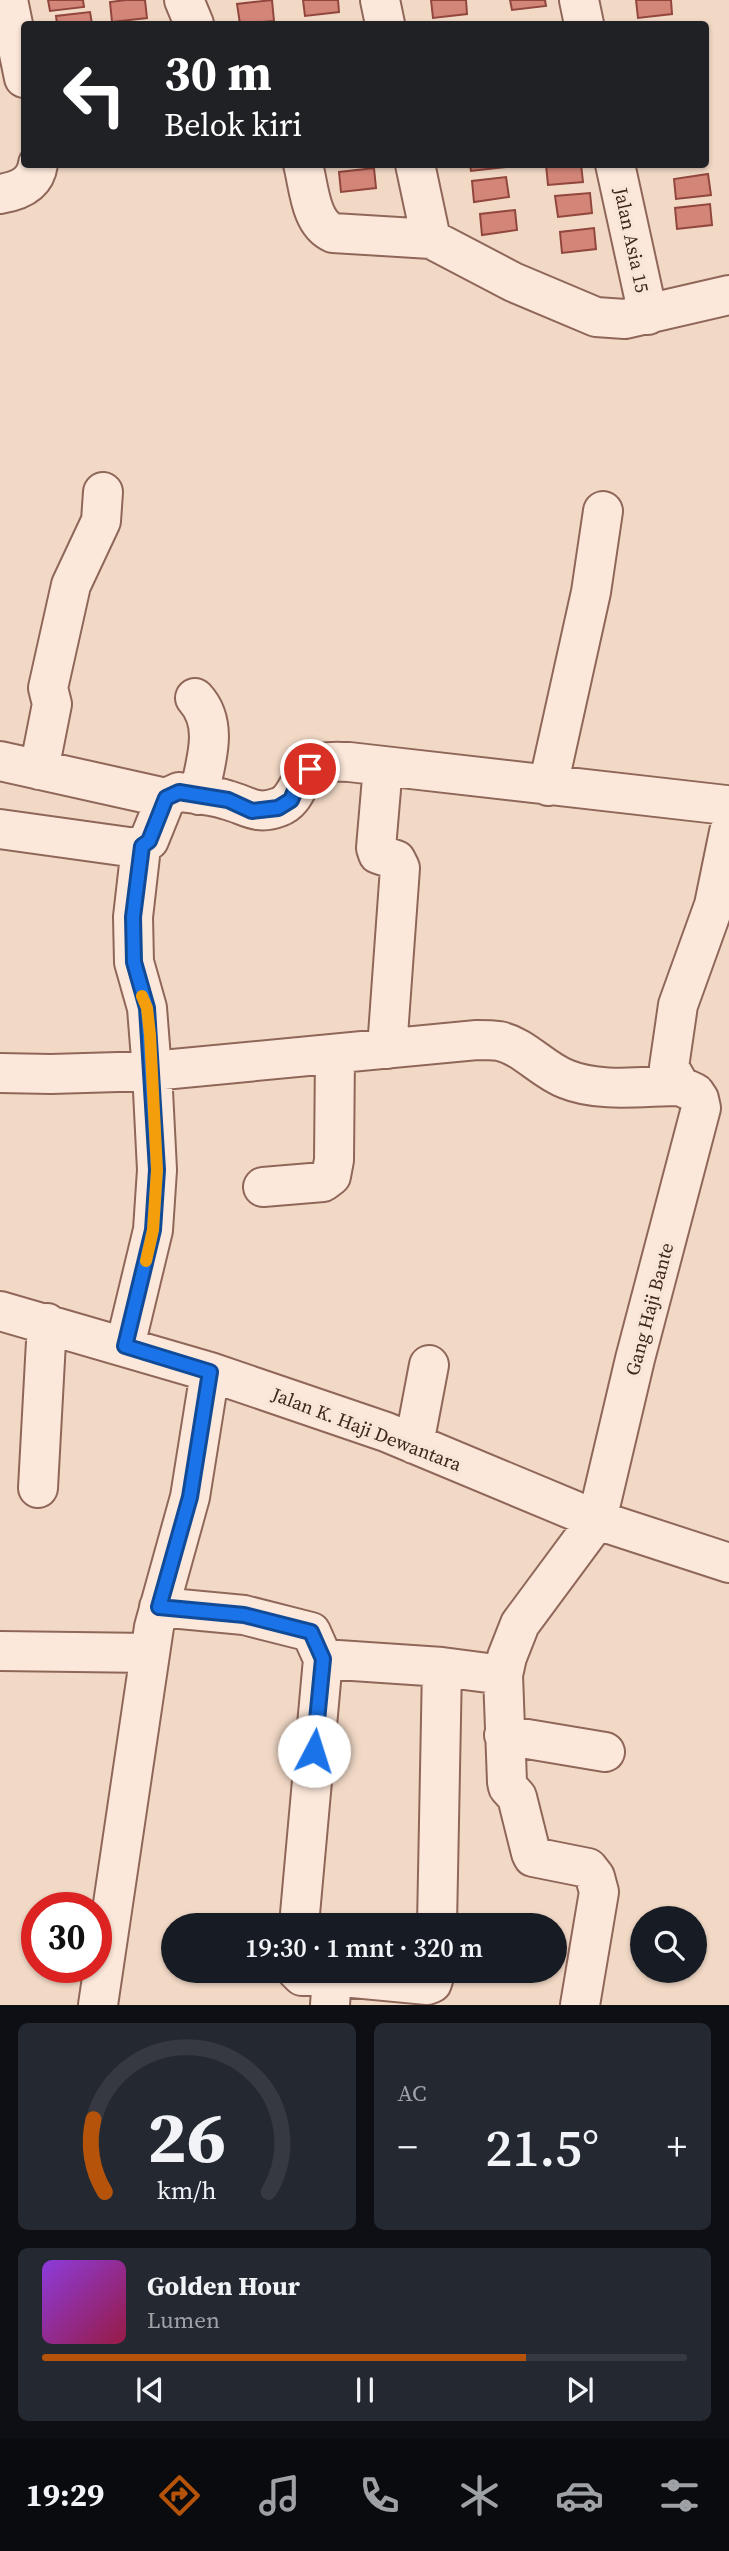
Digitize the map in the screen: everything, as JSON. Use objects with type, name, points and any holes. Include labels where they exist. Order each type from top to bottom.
[{"type":"street","points":[[8,0],[21,63]]},
{"type":"street","points":[[184,0],[193,21]]},
{"type":"street","points":[[380,0],[385,21]]},
{"type":"street","points":[[579,0],[583,21]]},
{"type":"street","points":[[304,168],[317,220],[324,229],[333,233],[431,239],[513,282],[596,317],[625,319],[729,295]]},
{"type":"street","points":[[416,168],[431,239]]},
{"type":"street","name":"Jalan Asia 15","points":[[616,168],[648,314]]},
{"type":"street","points":[[0,194],[21,190],[37,169]]},
{"type":"street","points":[[39,770],[52,704],[48,688],[65,611],[71,585],[102,521],[103,492]]},
{"type":"street","points":[[548,786],[591,592],[603,511]]},
{"type":"street","points":[[0,829],[136,848],[142,846],[149,841],[183,796],[209,729],[209,720],[203,706],[195,698]]},
{"type":"street","points":[[0,761],[183,796],[228,800],[252,811],[278,808],[291,800],[298,783],[310,769],[323,763],[349,762],[729,808]]},
{"type":"street","points":[[383,766],[376,848],[377,854],[396,860],[400,868],[387,1049]]},
{"type":"street","points":[[690,1093],[669,1067],[678,1005],[714,905],[729,832]]},
{"type":"street","points":[[125,1346],[153,1230],[157,1170],[147,1008],[134,962],[133,917],[142,846]]},
{"type":"street","points":[[0,1073],[152,1071],[477,1040],[499,1041],[516,1048],[564,1079],[580,1084],[690,1093]]},
{"type":"street","points":[[262,1188],[323,1182],[331,1176],[334,1160],[335,1054]]},
{"type":"street","name":"Gang Haji Bante","points":[[597,1520],[635,1359],[701,1108],[690,1093]]},
{"type":"street","name":"Jalan K. Haji Dewantara","points":[[0,1311],[210,1372],[386,1432],[597,1520],[729,1563]]},
{"type":"street","points":[[38,1488],[47,1323]]},
{"type":"street","points":[[414,1444],[429,1365]]},
{"type":"street","points":[[97,2005],[150,1653],[159,1607],[190,1497],[210,1372]]},
{"type":"street","points":[[580,2005],[599,1892],[596,1877],[588,1868],[533,1857],[530,1853],[517,1797],[506,1782],[503,1675],[520,1624],[597,1520]]},
{"type":"street","points":[[159,1607],[244,1615],[311,1632],[323,1659],[300,1913]]},
{"type":"street","points":[[0,1651],[150,1653]]},
{"type":"street","points":[[323,1659],[442,1667],[503,1675]]},
{"type":"street","points":[[437,1913],[442,1667]]},
{"type":"street","points":[[504,1735],[605,1752]]},
{"type":"street","points":[[319,1984],[432,1983]]},
{"type":"building","points":[[48,0],[83,0],[84,7],[50,11]]},
{"type":"building","points":[[145,0],[147,18],[112,21],[110,2]]},
{"type":"building","points":[[272,0],[274,21],[240,21],[237,4]]},
{"type":"building","points":[[303,0],[338,0],[339,12],[305,16]]},
{"type":"building","points":[[431,0],[466,0],[467,14],[433,18]]},
{"type":"building","points":[[510,0],[545,0],[546,6],[512,10]]},
{"type":"building","points":[[636,0],[671,0],[672,14],[638,18]]},
{"type":"building","points":[[90,12],[92,21],[57,21],[56,16]]},
{"type":"building","points":[[374,168],[376,188],[341,192],[339,172]]},
{"type":"building","points":[[471,168],[496,168],[471,171]]},
{"type":"building","points":[[546,168],[581,168],[583,182],[548,185]]},
{"type":"building","points":[[708,174],[711,195],[676,199],[674,179]]},
{"type":"building","points":[[506,177],[509,197],[474,202],[472,181]]},
{"type":"building","points":[[590,193],[592,213],[558,217],[555,196]]},
{"type":"building","points":[[710,204],[712,225],[677,229],[675,208]]},
{"type":"building","points":[[515,210],[517,230],[482,235],[480,214]]},
{"type":"building","points":[[594,228],[596,249],[562,253],[560,232]]},
{"type":"slow traffic","points":[[142,996],[147,1008],[150,1035],[157,1170],[153,1230],[146,1261]]},
{"type":"route","points":[[310,769],[298,783],[291,800],[278,808],[252,811],[228,800],[179,792],[172,794],[166,798],[149,841],[142,846],[133,917],[134,962],[147,1008],[150,1035],[157,1170],[153,1230],[125,1346],[210,1372],[190,1497],[159,1607],[244,1615],[311,1632],[323,1659],[314,1751]]}]
